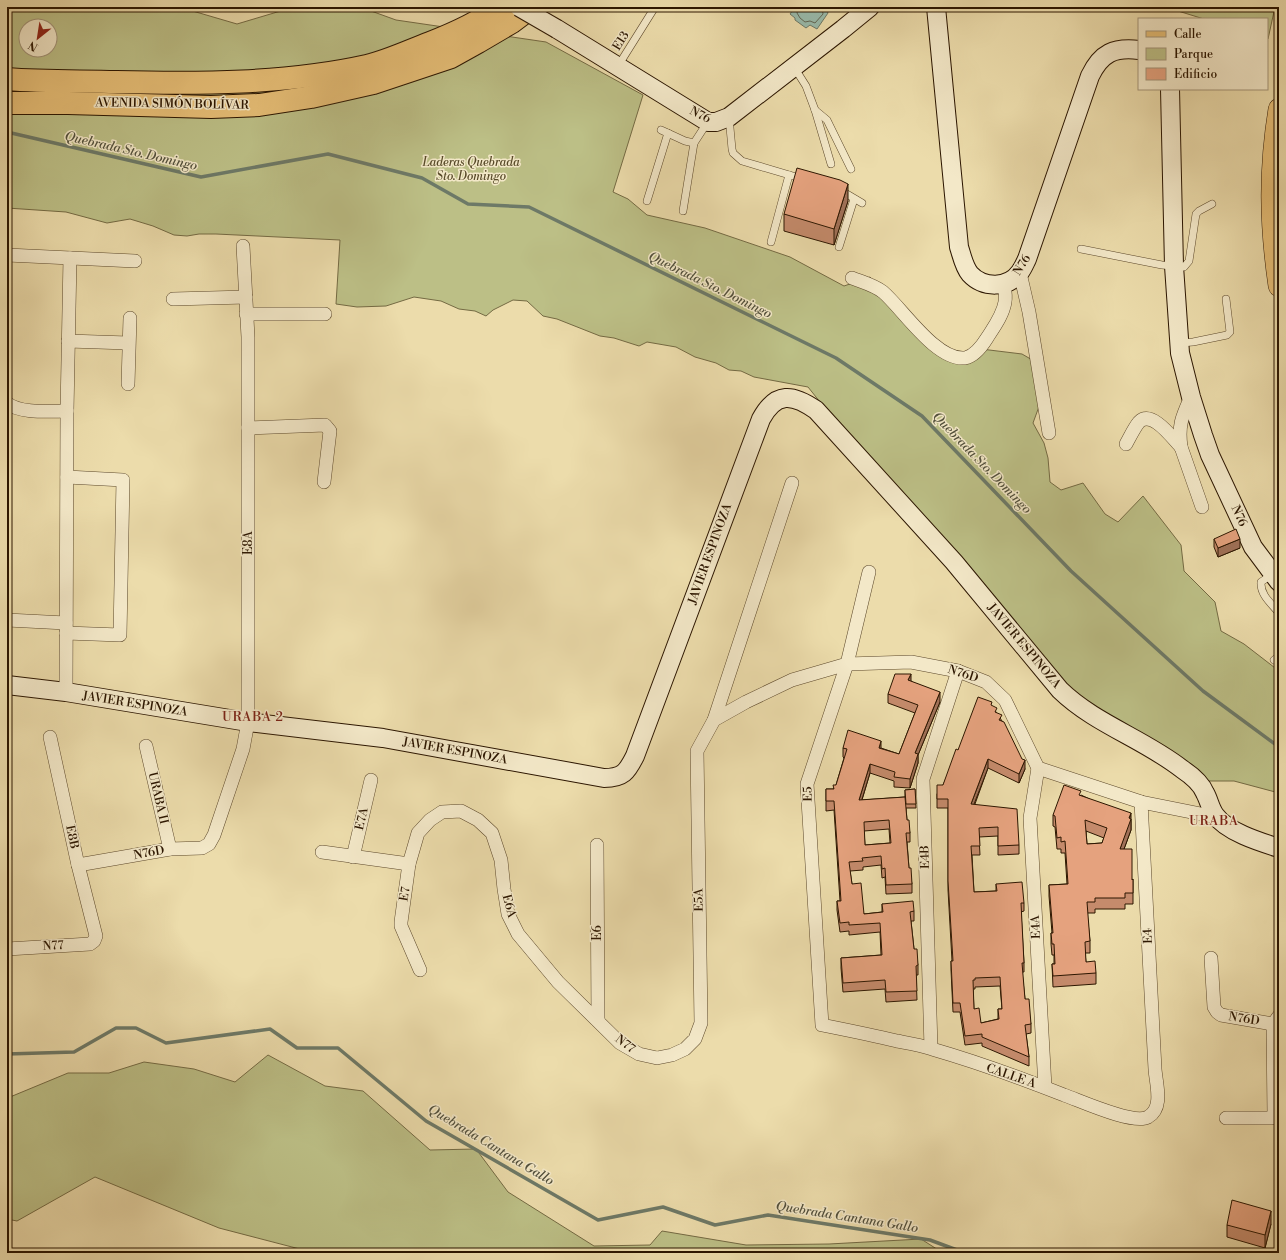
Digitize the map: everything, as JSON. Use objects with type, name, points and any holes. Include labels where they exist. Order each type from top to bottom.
[{"type":"highway","name":"AVENIDA SIMÓN BOLÍVAR","points":[[7,79],[187,84],[237,82],[339,71],[368,65],[438,40],[473,23],[500,7]]},
{"type":"highway","name":"AVENIDA SIMÓN BOLÍVAR","points":[[7,103],[211,107],[259,105],[311,98],[373,83],[451,57],[512,22],[532,7]]},
{"type":"main road","points":[[1279,108],[1274,139],[1272,182],[1272,222],[1279,286]]},
{"type":"street","name":"N76","points":[[519,7],[708,122],[716,122],[729,117],[870,7]]},
{"type":"street","name":"N76","points":[[936,7],[962,259],[969,273],[989,285],[1004,284],[1020,272],[1031,250],[1090,76],[1095,67],[1102,57],[1112,52],[1126,48],[1138,50]]},
{"type":"street","name":"N76","points":[[1170,90],[1174,266],[1180,353],[1191,397],[1203,435],[1254,547],[1276,578]]},
{"type":"street","name":"E8A","points":[[214,836],[243,749],[248,722],[248,428],[244,246]]},
{"type":"street","points":[[7,255],[135,261]]},
{"type":"street","points":[[66,692],[67,411],[70,258]]},
{"type":"street","points":[[1020,272],[1029,312],[1049,433]]},
{"type":"street","points":[[852,278],[877,288],[884,293],[913,325],[935,345],[957,357],[965,358],[974,354],[982,346],[1000,316],[1006,302],[1004,284]]},
{"type":"street","points":[[173,299],[246,297]]},
{"type":"street","points":[[246,314],[325,314]]},
{"type":"street","points":[[128,384],[128,343],[130,318]]},
{"type":"street","points":[[68,342],[128,343]]},
{"type":"street","points":[[1191,397],[1180,421],[1181,447],[1202,507]]},
{"type":"street","name":"JAVIER ESPINOZA","points":[[7,685],[66,692],[248,722],[383,738],[604,778],[620,776],[629,767],[635,756],[760,419],[766,409],[773,402],[783,398],[795,398],[816,410],[954,562],[1060,690],[1071,701],[1182,768],[1196,780],[1205,792],[1209,805],[1216,817],[1229,828],[1260,842],[1279,848]]},
{"type":"street","points":[[7,403],[16,408],[67,411]]},
{"type":"street","points":[[1126,444],[1140,421],[1151,420],[1161,425],[1181,447]]},
{"type":"street","points":[[248,428],[325,425],[330,431],[324,482]]},
{"type":"street","points":[[7,620],[120,635],[123,480],[67,476]]},
{"type":"street","name":"E5A","points":[[657,1058],[672,1055],[685,1049],[695,1039],[701,1023],[697,751],[714,720],[792,482]]},
{"type":"street","name":"E5","points":[[822,1025],[807,784],[847,664],[869,572]]},
{"type":"street","name":"N76D","points":[[714,720],[746,702],[792,680],[847,664],[911,662],[958,671],[986,682],[1005,700],[1038,768]]},
{"type":"street","name":"E4B","points":[[931,1048],[923,779],[958,671]]},
{"type":"street","name":"E8B","points":[[50,737],[78,865],[96,936]]},
{"type":"street","name":"URABA II","points":[[146,746],[170,849]]},
{"type":"street","points":[[1038,768],[1141,802],[1216,817]]},
{"type":"street","name":"E4A","points":[[1038,768],[1030,818],[1045,1087]]},
{"type":"street","name":"E7A","points":[[353,857],[371,780]]},
{"type":"street","name":"E4","points":[[1141,802],[1155,1069]]},
{"type":"street","name":"E6A","points":[[430,820],[442,812],[461,811],[478,820],[492,833],[502,860],[504,889],[508,914],[518,934],[558,982],[598,1020]]},
{"type":"street","name":"E7","points":[[420,970],[401,922],[409,864],[418,833],[430,820]]},
{"type":"street","name":"N76D","points":[[78,865],[170,849],[202,848],[209,844],[214,836]]},
{"type":"street","name":"E6","points":[[597,845],[598,1020]]},
{"type":"street","points":[[322,852],[409,864]]},
{"type":"street","name":"N77","points":[[7,947],[90,944],[94,941],[96,936]]},
{"type":"street","name":"N76D","points":[[1210,958],[1214,1007],[1217,1012],[1221,1015],[1277,1022]]},
{"type":"street","name":"N77","points":[[598,1020],[620,1043],[639,1054],[657,1058]]},
{"type":"street","points":[[1226,1118],[1272,1118],[1274,1116],[1277,1022]]},
{"type":"street","name":"CALLE A","points":[[822,1025],[931,1048],[1045,1087],[1109,1112],[1134,1119],[1148,1117],[1157,1107],[1158,1101],[1155,1069]]},
{"type":"lane","name":"E13","points":[[618,66],[655,7]]},
{"type":"lane","points":[[793,67],[806,86],[815,110],[831,164]]},
{"type":"lane","points":[[815,110],[827,120],[851,169]]},
{"type":"lane","points":[[729,117],[732,149],[736,156],[742,161],[808,181]]},
{"type":"lane","points":[[683,211],[694,143],[708,122]]},
{"type":"lane","points":[[661,130],[685,141],[694,143]]},
{"type":"lane","points":[[647,202],[668,133]]},
{"type":"lane","points":[[771,242],[789,175]]},
{"type":"lane","points":[[834,189],[862,203]]},
{"type":"lane","points":[[839,247],[854,199]]},
{"type":"lane","points":[[1081,249],[1162,265],[1184,266],[1189,261],[1196,214],[1212,204]]},
{"type":"lane","points":[[1180,343],[1227,335],[1230,332],[1226,299]]},
{"type":"lane","points":[[1276,578],[1261,582],[1261,588],[1263,594],[1279,614]]},
{"type":"green space","name":"Laderas Quebrada Sto. Domingo","points":[[7,7],[179,7],[237,24],[294,7],[360,7],[396,20],[546,42],[643,95],[613,192],[628,199],[647,215],[705,228],[790,257],[844,286],[870,277],[907,321],[956,359],[981,349],[1022,354],[1034,361],[1041,401],[1033,423],[1044,443],[1048,458],[1050,482],[1061,490],[1083,483],[1105,514],[1118,522],[1143,496],[1181,545],[1184,571],[1215,602],[1221,631],[1244,644],[1279,671],[1279,793],[1234,781],[1207,781],[1078,697],[808,387],[754,377],[741,371],[729,370],[716,363],[695,357],[676,347],[647,342],[639,346],[614,338],[600,336],[557,319],[543,316],[527,301],[513,300],[493,310],[486,316],[475,311],[459,309],[441,301],[414,297],[386,306],[357,307],[336,304],[340,240],[216,234],[187,236],[174,235],[153,226],[130,219],[107,223],[66,212],[7,208]]},
{"type":"green space","points":[[1165,7],[1275,7],[1268,39],[1268,18],[1201,18]]},
{"type":"green space","points":[[268,1055],[325,1086],[363,1091],[430,1150],[476,1149],[508,1192],[594,1246],[650,1245],[662,1231],[746,1245],[829,1244],[921,1239],[943,1253],[315,1253],[219,1228],[95,1177],[17,1221],[7,1219],[7,1096],[10,1097],[68,1073],[109,1073],[144,1062],[194,1069],[235,1082]]},
{"type":"water","points":[[795,7],[823,7],[826,8],[828,13],[817,29],[810,25],[806,28],[795,20],[795,18],[790,14]]},
{"type":"building","points":[[797,168],[840,180],[848,184],[834,229],[784,214]]},
{"type":"building","points":[[1236,529],[1240,539],[1218,548],[1214,539]]},
{"type":"building","points":[[895,674],[911,674],[908,680],[940,692],[915,753],[918,754],[910,779],[894,777],[895,772],[870,764],[859,800],[905,797],[907,820],[909,820],[910,833],[906,833],[912,884],[886,885],[885,868],[882,869],[881,856],[862,858],[863,861],[849,862],[852,884],[861,883],[864,914],[883,912],[882,904],[913,901],[914,911],[910,912],[914,949],[917,949],[917,991],[886,992],[885,980],[843,983],[841,958],[882,955],[880,923],[849,925],[849,922],[840,923],[837,901],[841,901],[834,801],[826,801],[826,789],[834,789],[833,785],[836,785],[847,749],[843,748],[848,730],[881,741],[879,748],[899,754],[918,705],[888,694]],"holes":[[[889,820],[891,843],[865,845],[864,822]]]},
{"type":"building","points":[[978,697],[992,702],[991,705],[997,708],[995,712],[1002,715],[999,720],[1004,722],[1022,759],[1025,760],[1019,774],[988,759],[971,804],[1017,809],[1019,845],[998,846],[998,827],[979,828],[980,846],[971,846],[974,892],[997,891],[996,884],[1022,882],[1024,903],[1021,903],[1024,963],[1022,963],[1025,999],[1029,999],[1031,1024],[1025,1025],[1029,1057],[982,1037],[982,1034],[965,1036],[960,1003],[953,1003],[951,961],[953,961],[948,881],[948,799],[937,799],[937,785],[943,785],[956,749],[958,750]],"holes":[[[1000,977],[1002,1009],[998,1009],[999,1019],[981,1023],[979,1008],[974,1009],[973,980],[975,980],[975,978]]]},
{"type":"building","points":[[1064,785],[1081,791],[1079,795],[1131,813],[1129,818],[1131,819],[1120,849],[1132,849],[1133,893],[1125,893],[1125,898],[1095,898],[1095,902],[1087,902],[1090,941],[1085,942],[1086,962],[1095,961],[1096,973],[1053,976],[1052,964],[1055,964],[1054,944],[1052,944],[1051,933],[1053,933],[1049,885],[1068,884],[1065,841],[1061,842],[1061,837],[1057,838],[1055,816],[1053,815]],"holes":[[[1085,820],[1107,828],[1102,843],[1087,844]]]},
{"type":"building","points":[[915,789],[916,804],[906,804],[905,790]]},
{"type":"building","points":[[1232,1200],[1271,1211],[1265,1235],[1227,1225]]},
{"type":"waterway","name":"Quebrada Sto. Domingo","points":[[7,132],[201,177],[328,154],[422,178],[468,204],[529,207],[836,358],[922,416],[1071,571],[1203,691],[1279,747]]},
{"type":"waterway","name":"Quebrada Cantana Gallo","points":[[7,1054],[74,1052],[116,1028],[136,1028],[166,1043],[270,1029],[297,1048],[338,1048],[426,1121],[598,1220],[663,1207],[715,1225],[768,1215],[930,1240],[965,1253]]},
{"type":"district","name":"URABA 2","points":[[253,717]]},
{"type":"district","name":"URABA","points":[[1214,821]]}]
